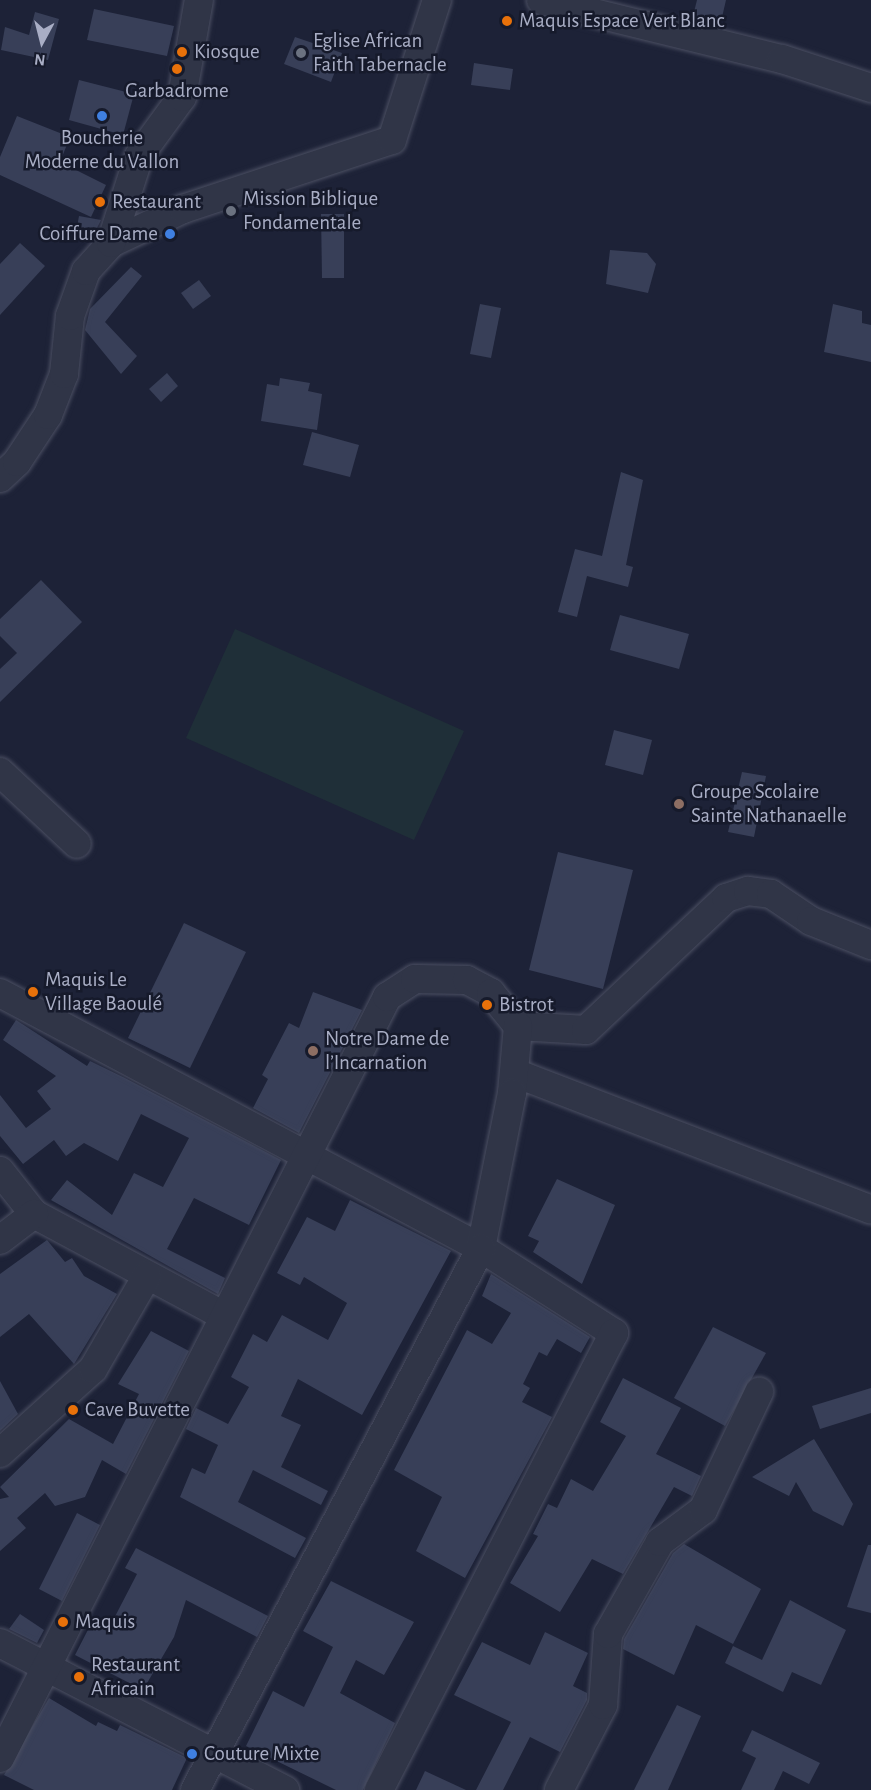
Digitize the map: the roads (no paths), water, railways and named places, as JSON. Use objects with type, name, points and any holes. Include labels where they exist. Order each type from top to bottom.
[{"type":"street","points":[[0,478],[17,462],[48,415],[64,374],[70,316],[82,282],[111,243],[139,156],[182,97],[199,0]]},
{"type":"street","points":[[111,243],[183,209],[392,140],[437,0]]},
{"type":"street","points":[[541,0],[782,59],[871,88]]},
{"type":"street","points":[[0,772],[77,844]]},
{"type":"street","points":[[518,1026],[586,1030],[726,898],[748,891],[771,894],[811,921],[871,945]]},
{"type":"street","points":[[0,1758],[387,997],[414,979],[467,980],[491,993],[518,1026],[515,1072],[481,1248],[195,1790]]},
{"type":"street","points":[[0,993],[304,1157],[481,1248],[614,1333],[379,1790]]},
{"type":"street","points":[[515,1072],[871,1210]]},
{"type":"street","points":[[0,1171],[34,1214],[224,1316]]},
{"type":"street","points":[[0,1240],[34,1214]]},
{"type":"street","points":[[0,1453],[93,1369],[147,1276]]},
{"type":"street","points":[[559,1790],[603,1706],[608,1634],[660,1542],[703,1510],[759,1392]]},
{"type":"street","points":[[0,1643],[45,1669],[215,1752],[285,1790]]},
{"type":"place","name":"Maquis Espace Vert Blanc","points":[[507,21]]},
{"type":"place","name":"Kiosque","points":[[182,52]]},
{"type":"place","name":"Eglise African Faith Tabernacle","points":[[301,53]]},
{"type":"place","name":"Garbadrome","points":[[177,69]]},
{"type":"place","name":"Boucherie Moderne du Vallon","points":[[102,116]]},
{"type":"place","name":"Restaurant","points":[[100,202]]},
{"type":"place","name":"Mission Biblique Fondamentale","points":[[231,211]]},
{"type":"place","name":"Coiffure Dame","points":[[170,234]]},
{"type":"place","name":"Groupe Scolaire Sainte Nathanaelle","points":[[679,804]]},
{"type":"place","name":"Maquis Le Village Baoulé","points":[[33,992]]},
{"type":"place","name":"Bistrot","points":[[487,1005]]},
{"type":"place","name":"Notre Dame de l’Incarnation","points":[[313,1051]]},
{"type":"place","name":"Cave Buvette","points":[[73,1410]]},
{"type":"place","name":"Maquis","points":[[63,1622]]},
{"type":"place","name":"Restaurant Africain","points":[[79,1677]]},
{"type":"place","name":"Couture Mixte","points":[[192,1754]]}]
